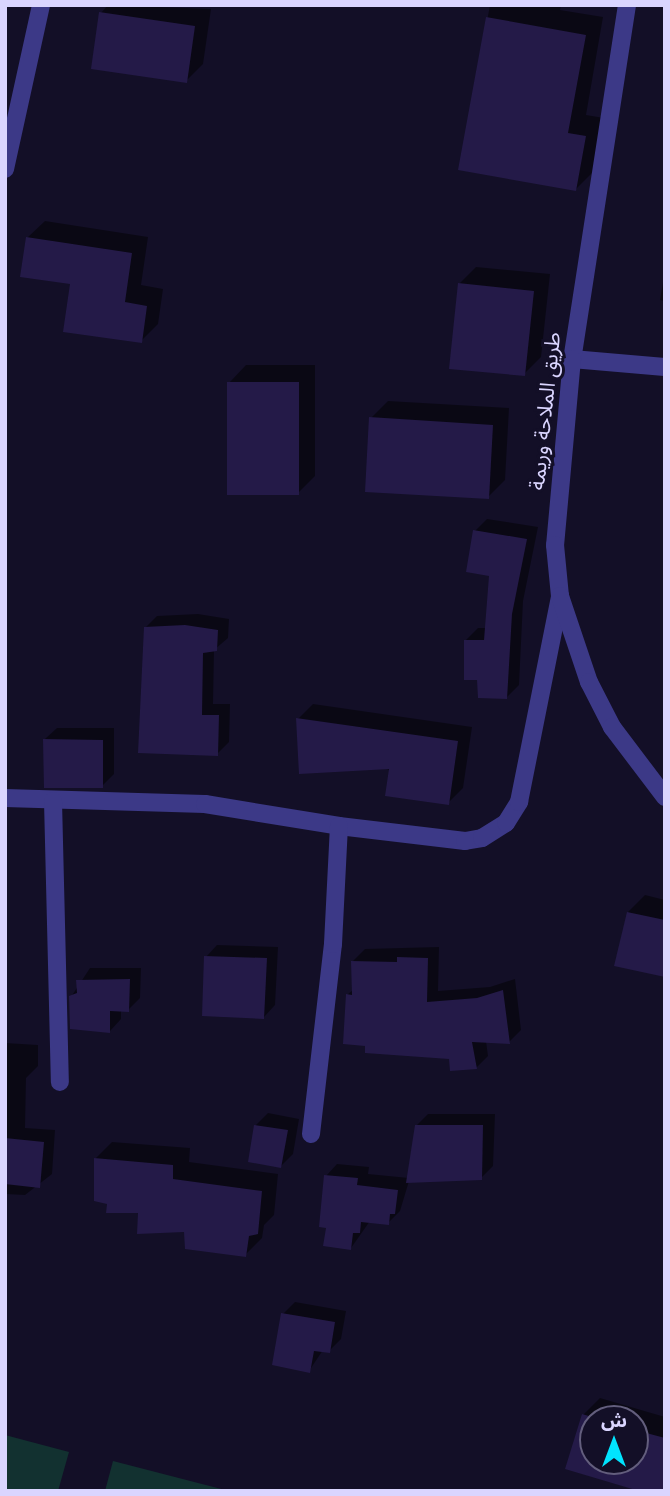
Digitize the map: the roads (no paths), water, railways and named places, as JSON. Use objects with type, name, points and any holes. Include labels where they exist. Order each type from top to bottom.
[{"type":"street","points":[[5,169],[41,5]]},
{"type":"street","name":"طريق الملاحة وريمة","points":[[627,5],[572,359],[555,545],[560,596],[571,640],[600,705],[665,797]]},
{"type":"street","points":[[572,359],[665,367]]},
{"type":"street","points":[[5,798],[205,804],[339,826],[465,841],[482,838],[506,823],[519,802],[560,596]]},
{"type":"street","points":[[53,801],[60,1082]]},
{"type":"street","points":[[312,1134],[333,944],[339,826]]}]
